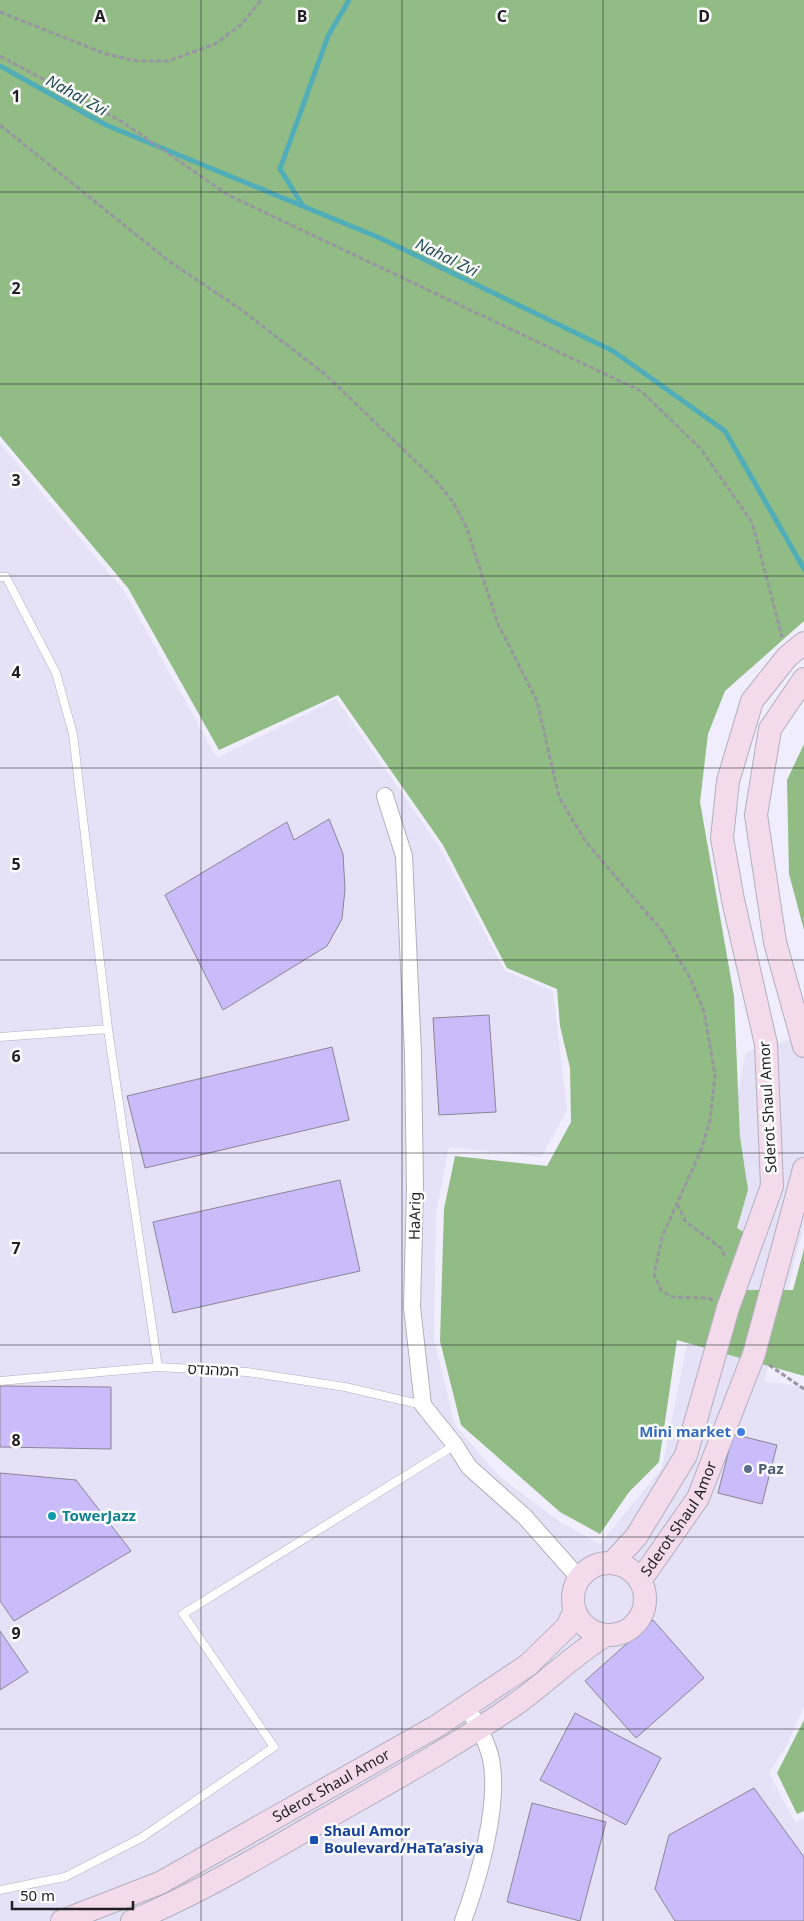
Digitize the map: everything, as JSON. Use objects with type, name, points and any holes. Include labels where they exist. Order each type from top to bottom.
[{"type":"street","name":"Sderot Shaul Amor","points":[[612,1563],[636,1537],[686,1455],[728,1308],[772,1186],[766,1044],[733,900],[722,838],[728,781],[752,701],[796,650]]},
{"type":"street","points":[[804,679],[770,729],[756,815],[775,942],[804,1046]]},
{"type":"street","name":"HaArig","points":[[385,796],[404,856],[414,1073],[416,1188],[412,1307],[423,1405]]},
{"type":"street","name":"Sderot Shaul Amor","points":[[640,1580],[698,1498],[754,1354],[804,1169]]},
{"type":"street","points":[[423,1405],[455,1444],[470,1467],[525,1517],[579,1578]]},
{"type":"street","points":[[612,1563],[632,1572],[640,1580],[645,1604],[641,1616],[634,1626],[624,1633],[606,1635],[589,1630],[580,1622],[574,1612],[573,1594],[579,1578],[588,1569],[600,1564],[612,1563]]},
{"type":"street","name":"Sderot Shaul Amor","points":[[62,1921],[160,1883],[247,1836],[467,1707],[528,1665],[554,1642],[567,1628],[574,1612]]},
{"type":"street","name":"Sderot Shaul Amor","points":[[132,1921],[171,1905],[233,1872],[479,1729],[543,1684],[586,1647],[606,1635]]},
{"type":"street","points":[[463,1921],[473,1895],[492,1806],[491,1758],[467,1707]]},
{"type":"lane","points":[[0,576],[6,577],[56,673],[73,734],[108,1029],[158,1367]]},
{"type":"lane","points":[[0,1037],[108,1029]]},
{"type":"lane","name":"המהנדס","points":[[0,1381],[158,1367],[247,1372],[345,1387],[423,1405]]},
{"type":"lane","points":[[0,1890],[65,1877],[141,1838],[274,1747],[183,1614],[455,1444]]},
{"type":"path","points":[[0,12],[106,54],[137,61],[168,61],[215,44],[242,24],[261,0]]},
{"type":"path","points":[[0,56],[121,121],[228,195],[641,391],[700,448],[752,522],[796,650]]},
{"type":"path","points":[[0,125],[170,262],[239,308],[326,375],[437,482],[453,502],[466,526],[498,624],[537,701],[559,797],[586,842],[663,932],[691,980],[704,1011],[716,1075],[710,1120],[701,1150],[662,1236],[654,1274],[661,1290],[672,1297],[708,1298],[728,1308]]},
{"type":"path","points":[[677,1204],[686,1222],[721,1248],[728,1263]]},
{"type":"path","points":[[754,1354],[804,1388]]},
{"type":"shaded area","points":[[0,443],[124,591],[217,758],[336,699],[439,846],[505,971],[553,991],[567,1110],[541,1157],[449,1147],[436,1213],[434,1339],[455,1425],[500,1477],[560,1522],[600,1544],[662,1468],[746,1052],[804,1036],[804,1225],[764,1382],[804,1386],[804,1706],[787,1745],[769,1773],[795,1822],[804,1818],[804,1921],[0,1921]]},
{"type":"green space","points":[[0,0],[804,0],[804,621],[725,691],[708,734],[700,802],[734,996],[740,1137],[748,1190],[737,1228],[747,1234],[743,1290],[793,1290],[804,1249],[804,1376],[677,1340],[659,1462],[629,1492],[600,1534],[560,1512],[461,1425],[440,1341],[444,1209],[455,1156],[547,1166],[571,1122],[570,1068],[560,1026],[557,989],[507,968],[443,845],[338,695],[219,750],[128,588],[0,436]]},
{"type":"green space","points":[[804,744],[804,930],[789,874],[787,780]]},
{"type":"green space","points":[[804,1720],[804,1811],[797,1814],[777,1773]]},
{"type":"building","points":[[329,819],[343,854],[345,889],[342,919],[327,946],[223,1010],[165,895],[287,822],[294,840]]},
{"type":"building","points":[[489,1015],[496,1112],[439,1115],[433,1018]]},
{"type":"building","points":[[332,1047],[349,1120],[145,1168],[127,1096]]},
{"type":"building","points":[[340,1180],[360,1271],[173,1313],[153,1222]]},
{"type":"building","points":[[0,1386],[111,1387],[111,1449],[0,1447]]},
{"type":"building","name":"Paz","points":[[733,1434],[777,1445],[762,1504],[718,1493]]},
{"type":"building","name":"TowerJazz","points":[[0,1473],[76,1480],[131,1551],[14,1621],[0,1601]]},
{"type":"building","points":[[653,1620],[704,1678],[636,1738],[585,1681]]},
{"type":"building","points":[[0,1631],[28,1672],[0,1690]]},
{"type":"building","points":[[575,1713],[661,1758],[626,1825],[540,1780]]},
{"type":"building","points":[[754,1788],[804,1857],[804,1921],[675,1921],[655,1889],[669,1835]]},
{"type":"building","points":[[532,1803],[606,1822],[580,1921],[507,1902]]},
{"type":"waterway","points":[[303,206],[280,169],[328,36],[349,0]]},
{"type":"waterway","name":"Nahal Zvi","points":[[0,66],[106,125],[380,238],[613,351],[725,431],[804,569]]},
{"type":"place","name":"Mini market","points":[[741,1432]]},
{"type":"place","name":"Paz","points":[[748,1469]]},
{"type":"place","name":"TowerJazz","points":[[52,1516]]},
{"type":"place","name":"Shaul Amor Boulevard/HaTa’asiya","points":[[314,1840]]}]
